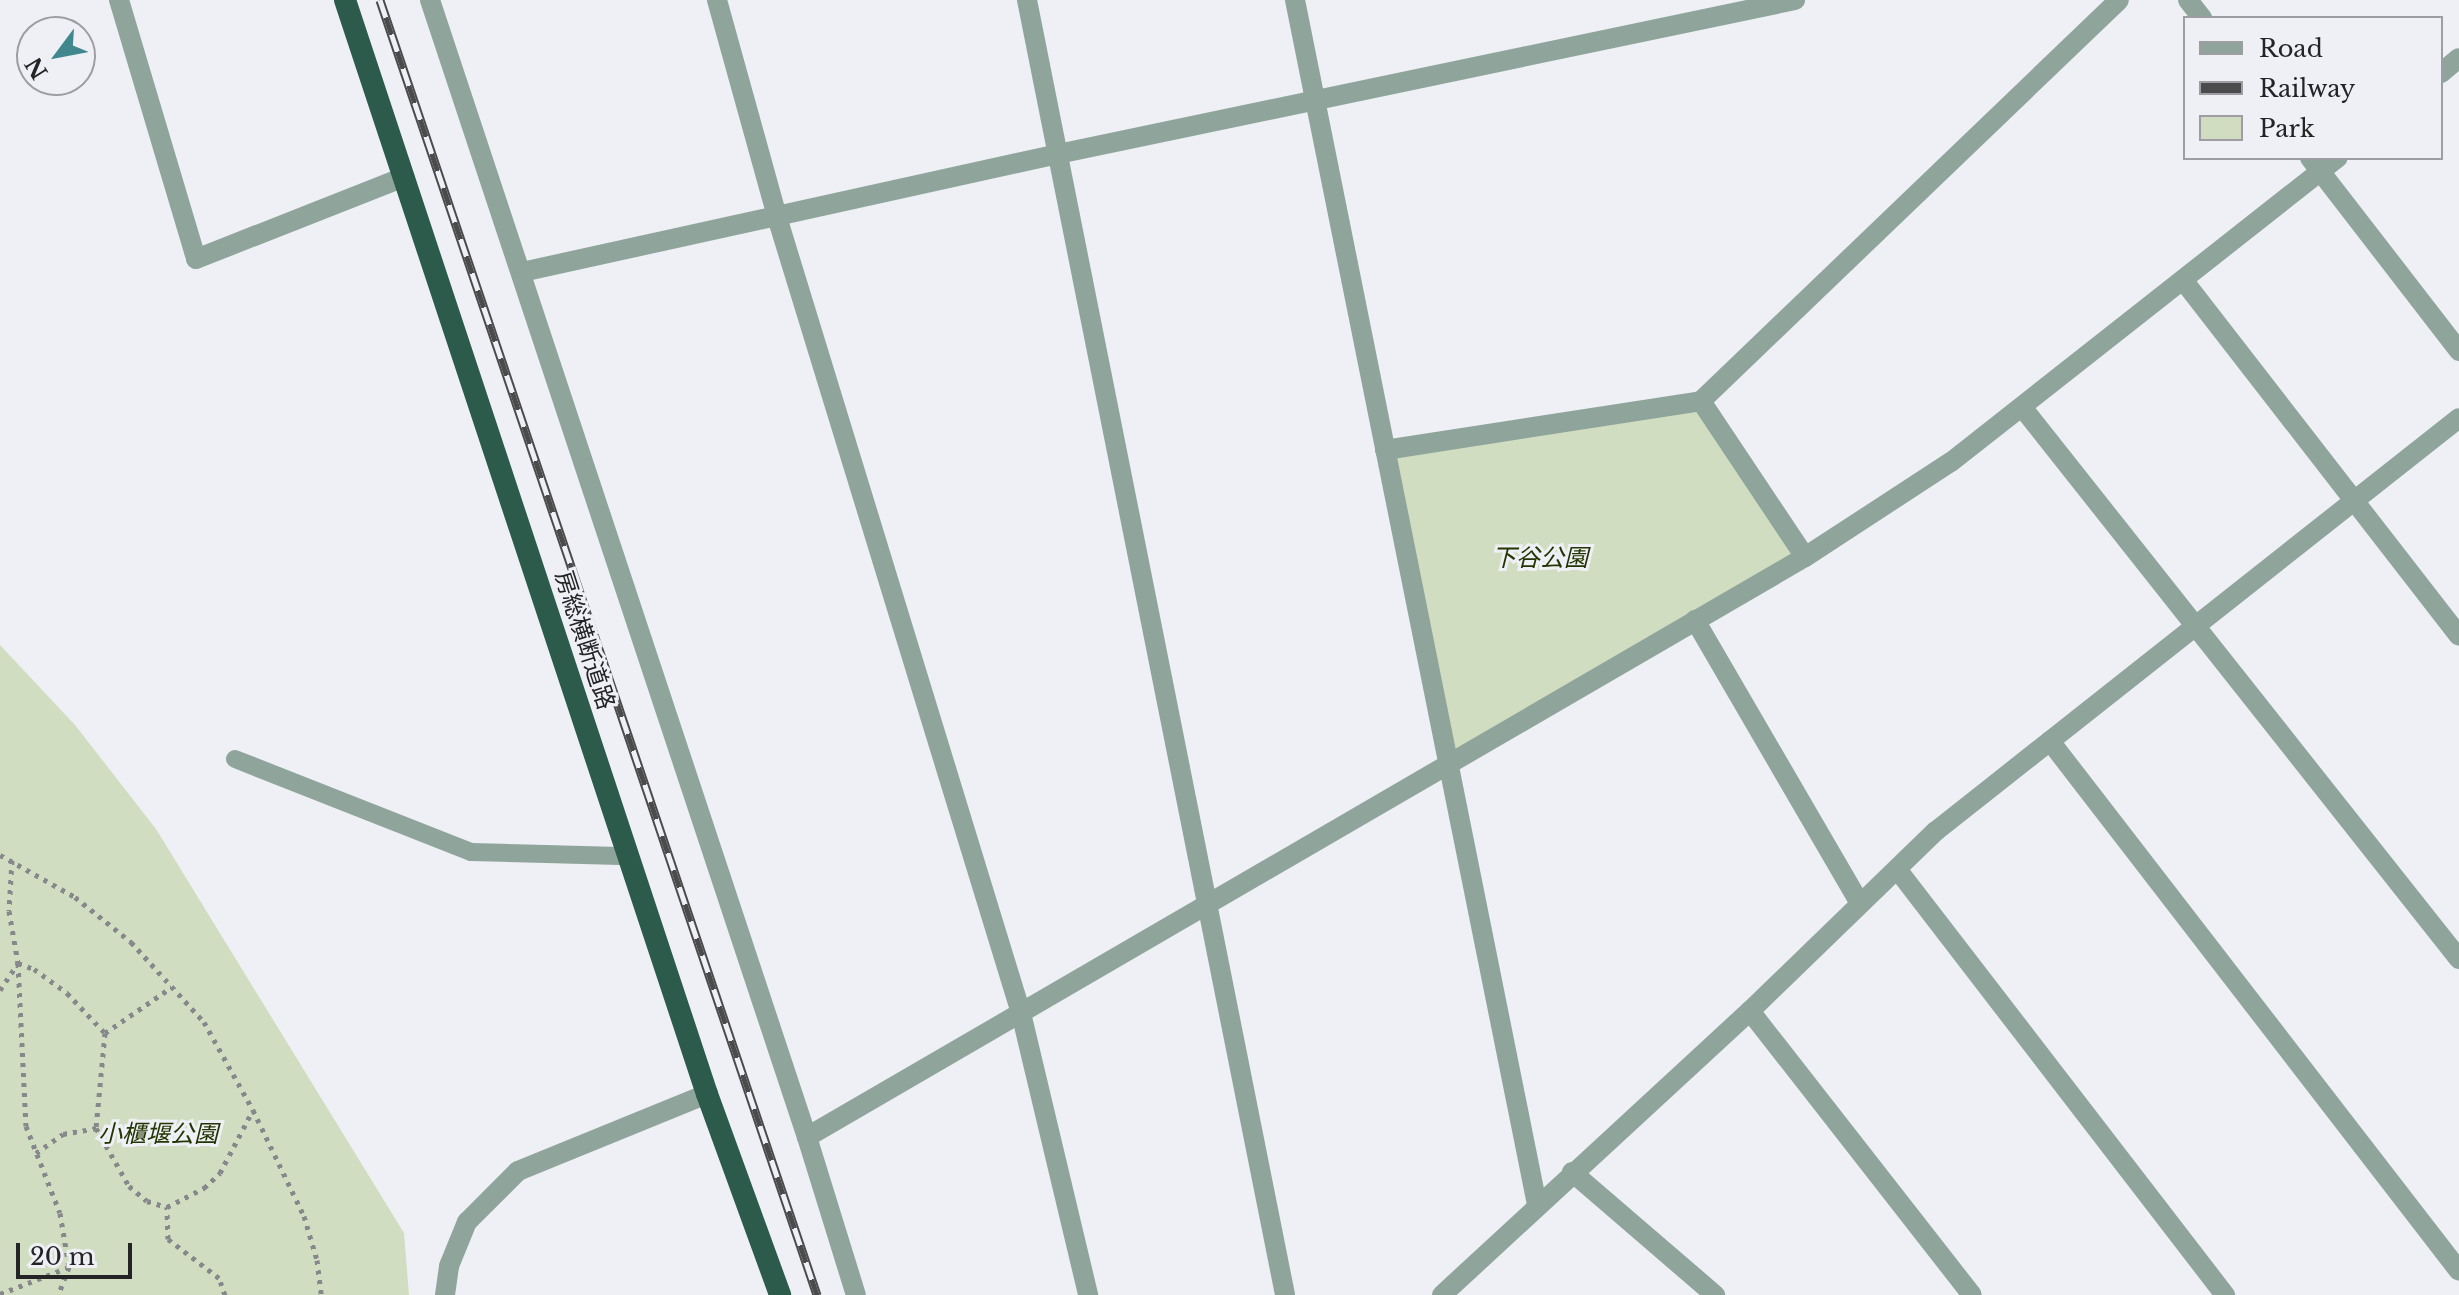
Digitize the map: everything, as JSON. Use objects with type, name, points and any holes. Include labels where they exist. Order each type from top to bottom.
[{"type":"highway","name":"房総横断道路","points":[[345,0],[707,1094],[780,1295]]},
{"type":"street","points":[[119,0],[196,259],[404,177]]},
{"type":"street","points":[[430,0],[807,1137],[856,1295]]},
{"type":"street","points":[[717,0],[777,217],[1021,1013],[1088,1295]]},
{"type":"street","points":[[1027,0],[1285,1295]]},
{"type":"street","points":[[1295,0],[1537,1204]]},
{"type":"street","points":[[522,272],[1058,154],[1795,0]]},
{"type":"street","points":[[1385,450],[1701,401],[2119,0]]},
{"type":"street","points":[[2188,0],[2200,16]]},
{"type":"street","points":[[2443,71],[2459,58]]},
{"type":"street","points":[[807,1137],[1805,557],[1951,462],[2183,280],[2315,165],[2459,351]]},
{"type":"street","points":[[2183,280],[2459,636]]},
{"type":"street","points":[[1701,401],[1805,557]]},
{"type":"street","points":[[2022,407],[2459,959]]},
{"type":"street","points":[[1442,1295],[1537,1204],[1750,1011],[1936,831],[2459,418]]},
{"type":"street","points":[[1695,620],[1860,904]]},
{"type":"street","points":[[2050,741],[2459,1271]]},
{"type":"street","points":[[1897,869],[2225,1295]]},
{"type":"street","points":[[1750,1011],[1972,1295]]},
{"type":"street","points":[[445,1295],[449,1266],[467,1222],[518,1171],[707,1094]]},
{"type":"street","points":[[1572,1172],[1715,1295]]},
{"type":"lane","points":[[235,759],[471,852],[629,856]]},
{"type":"path","points":[[0,855],[75,897],[131,942],[204,1022],[253,1110],[304,1216],[317,1260],[321,1295]]},
{"type":"path","points":[[12,860],[9,911],[18,963],[26,1126],[60,1213],[69,1267],[58,1295]]},
{"type":"path","points":[[0,990],[18,963]]},
{"type":"path","points":[[18,963],[34,969],[67,993],[105,1033],[96,1128],[129,1186],[147,1201],[167,1207],[185,1200],[220,1173],[253,1110]]},
{"type":"path","points":[[105,1033],[172,987]]},
{"type":"path","points":[[36,1153],[63,1134],[96,1128]]},
{"type":"path","points":[[167,1207],[168,1239],[219,1278],[225,1295]]},
{"type":"path","points":[[0,1294],[69,1267]]},
{"type":"green space","name":"下谷公園","points":[[1701,401],[1805,557],[1448,762],[1385,450]]},
{"type":"green space","name":"小櫃堰公園","points":[[0,645],[75,725],[156,829],[404,1233],[409,1295],[0,1295]]},
{"type":"railway","points":[[380,0],[817,1295]]}]
